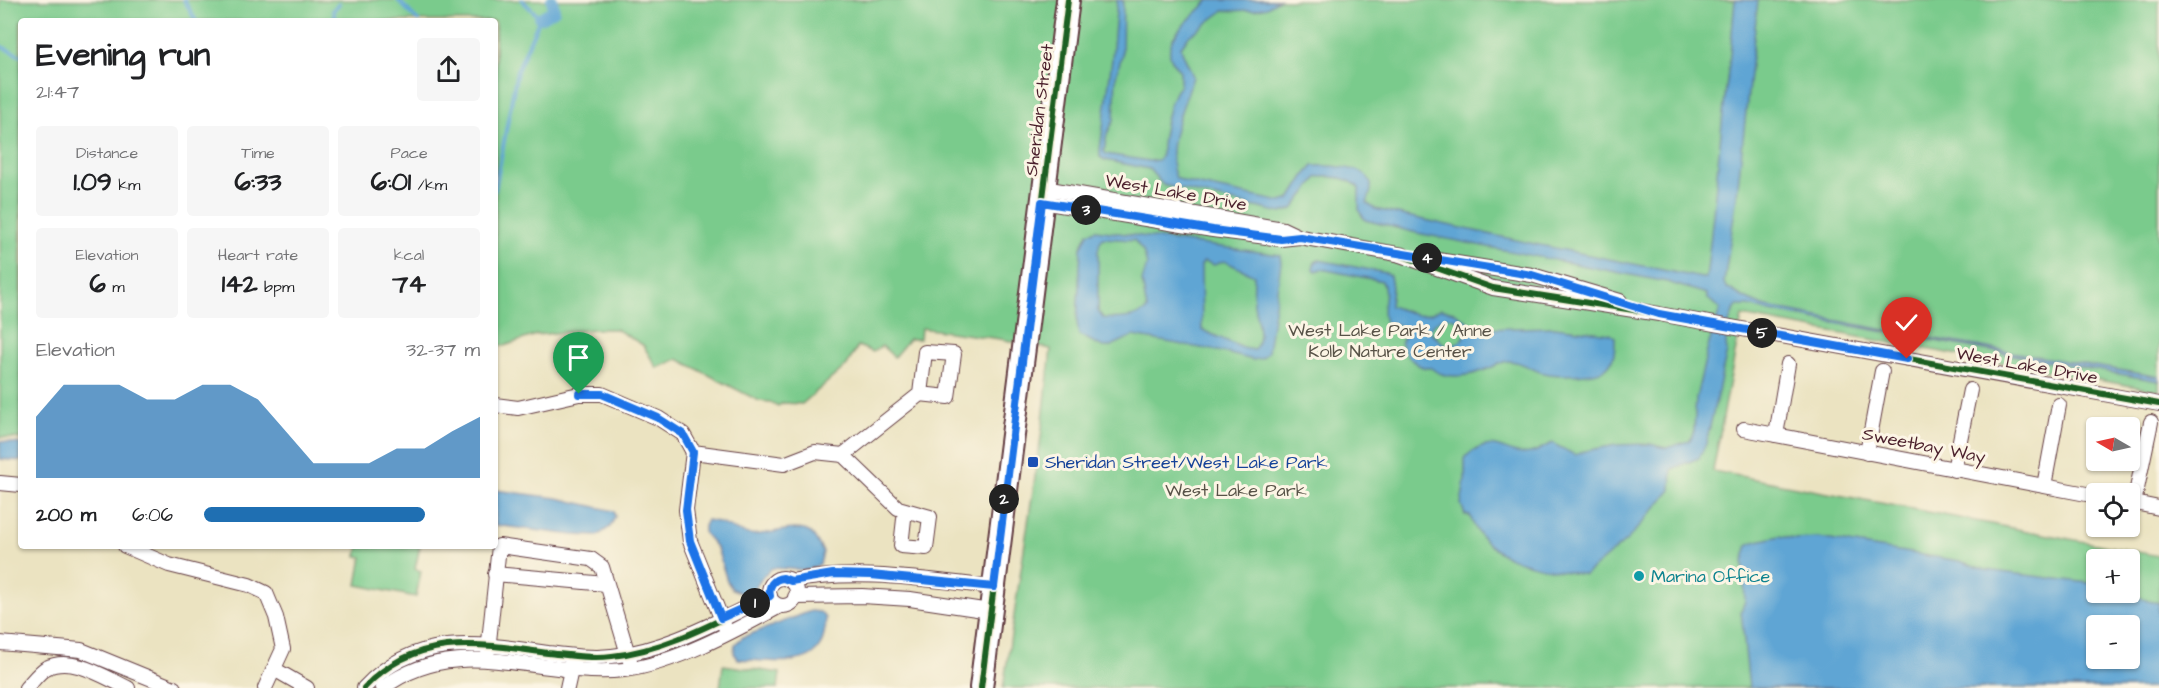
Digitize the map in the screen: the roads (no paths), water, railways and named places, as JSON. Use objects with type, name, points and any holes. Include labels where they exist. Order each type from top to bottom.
[{"type":"main road","name":"Sheridan Street","points":[[981,688],[1068,0]]},
{"type":"street","name":"West Lake Drive","points":[[1043,195],[1213,230],[1281,239],[1300,237],[1496,269],[1554,281],[1659,314]]},
{"type":"street","name":"West Lake Drive","points":[[1397,254],[1493,288],[1659,314],[2159,404]]},
{"type":"street","points":[[1493,288],[1496,269]]},
{"type":"street","points":[[1776,435],[1788,364]]},
{"type":"street","points":[[1867,453],[1882,371]]},
{"type":"street","points":[[1954,470],[1970,390]]},
{"type":"street","points":[[498,405],[518,408],[579,394],[602,394],[658,418],[683,434],[693,452],[686,510],[690,541],[728,633]]},
{"type":"street","points":[[843,455],[920,394]]},
{"type":"street","points":[[2044,486],[2059,405]]},
{"type":"street","points":[[2137,483],[2151,422]]},
{"type":"street","name":"Sweetbay Way","points":[[1744,429],[2086,494]]},
{"type":"street","points":[[693,452],[784,464],[815,452],[843,455],[898,507],[905,510]]},
{"type":"street","points":[[0,483],[18,485]]},
{"type":"street","points":[[2140,504],[2159,508]]},
{"type":"street","points":[[487,660],[499,546],[591,559],[602,567],[632,668]]},
{"type":"street","points":[[132,549],[169,565],[249,585],[266,592],[276,617],[283,649],[265,688]]},
{"type":"street","points":[[495,574],[606,584]]},
{"type":"street","points":[[775,601],[770,587],[775,580],[783,578],[791,581],[833,574],[871,575],[994,587]]},
{"type":"street","points":[[383,688],[404,674],[424,665],[445,660],[572,663],[628,654],[676,640],[721,618],[775,601],[789,604],[795,597],[796,588],[791,581]]},
{"type":"street","points":[[795,597],[861,596],[990,611]]},
{"type":"street","points":[[364,688],[387,666],[404,656],[452,644],[489,645],[608,671],[657,664],[728,633],[775,601]]},
{"type":"street","points":[[676,640],[682,654]]},
{"type":"street","points":[[0,643],[81,650],[174,688]]},
{"type":"street","points":[[567,688],[572,663]]},
{"type":"street","points":[[26,688],[44,669],[60,664],[81,667],[128,688]]},
{"type":"street","points":[[274,669],[303,687]]},
{"type":"water","points":[[1117,0],[1123,0],[1122,55],[1116,76],[1114,120],[1107,134],[1104,151],[1106,154],[1149,161],[1158,160],[1162,155],[1164,129],[1169,108],[1180,86],[1180,71],[1172,61],[1170,51],[1172,41],[1185,23],[1209,0],[1279,0],[1267,7],[1254,10],[1223,11],[1188,37],[1181,47],[1193,77],[1173,141],[1172,154],[1176,178],[1281,202],[1290,199],[1313,166],[1346,168],[1363,173],[1368,178],[1371,189],[1367,203],[1375,209],[1706,278],[1735,0],[1758,0],[1737,195],[1724,283],[1726,287],[1746,299],[1767,307],[1900,333],[2159,377],[2159,381],[1749,306],[1737,306],[1728,328],[1727,351],[1706,444],[1699,458],[1672,469],[1671,490],[1628,539],[1585,575],[1518,561],[1489,545],[1478,532],[1470,516],[1465,515],[1461,504],[1465,481],[1465,457],[1485,446],[1500,447],[1521,454],[1533,452],[1552,443],[1575,455],[1616,445],[1650,444],[1666,448],[1690,441],[1694,431],[1696,398],[1720,309],[1707,298],[1707,294],[1667,282],[1417,233],[1365,220],[1359,211],[1359,188],[1340,178],[1318,177],[1293,209],[1281,213],[1163,185],[1149,169],[1105,160],[1100,157],[1100,150]]},
{"type":"water","points":[[1096,230],[1280,255],[1281,263],[1268,352],[1262,358],[1253,360],[1218,351],[1133,336],[1109,347],[1103,347],[1079,335],[1077,322],[1081,248],[1088,233]],"holes":[[[1103,238],[1134,240],[1143,251],[1147,265],[1142,281],[1147,310],[1142,313],[1126,318],[1103,318],[1098,311],[1098,251]],[[1204,261],[1214,265],[1224,261],[1254,275],[1254,304],[1259,334],[1254,350],[1243,348],[1202,330],[1201,265]]]},
{"type":"water","points":[[1319,260],[1386,273],[1390,276],[1392,287],[1390,306],[1417,315],[1429,314],[1441,309],[1454,312],[1479,329],[1555,327],[1610,334],[1615,337],[1613,357],[1607,367],[1585,374],[1564,375],[1540,372],[1521,363],[1509,361],[1469,375],[1445,375],[1413,361],[1401,344],[1406,332],[1397,324],[1385,323],[1383,311],[1385,291],[1382,281],[1321,269],[1316,271],[1313,268],[1315,262]],"holes":[[[1446,317],[1456,320],[1463,326],[1466,333],[1458,343],[1445,345],[1430,332],[1435,322]]]},
{"type":"water","points":[[0,441],[18,444],[18,461],[0,459]]},
{"type":"water","points":[[498,490],[557,498],[614,511],[615,517],[610,527],[597,536],[498,525]]},
{"type":"water","points":[[707,520],[755,535],[791,529],[807,531],[813,535],[823,552],[820,564],[808,570],[772,568],[753,591],[741,593],[732,589],[727,581],[717,548],[704,533]]},
{"type":"water","points":[[1779,536],[1794,539],[1818,538],[1960,561],[1986,570],[2086,583],[2086,603],[2140,603],[2140,597],[2159,603],[2159,688],[1749,688],[1741,611],[1745,601],[1743,562],[1748,545]]},
{"type":"water","points":[[811,611],[820,612],[826,618],[820,646],[805,658],[783,662],[738,659],[734,653],[735,644],[743,637]]},
{"type":"waterway","points":[[184,0],[194,18]]},
{"type":"waterway","points":[[398,0],[415,18]]},
{"type":"waterway","points":[[498,174],[517,71],[540,18],[522,0]]},
{"type":"waterway","points":[[540,18],[554,10],[552,0]]},
{"type":"waterway","points":[[334,18],[333,10],[339,4]]},
{"type":"waterway","points":[[0,46],[18,55]]},
{"type":"place","name":"Sheridan Street/West Lake Park","points":[[1033,462]]},
{"type":"place","name":"Marina Office","points":[[1639,576]]},
{"type":"park label","name":"West Lake Park / Anne Kolb Nature Center","points":[[1390,340]]},
{"type":"park label","name":"West Lake Park","points":[[1236,490]]}]
